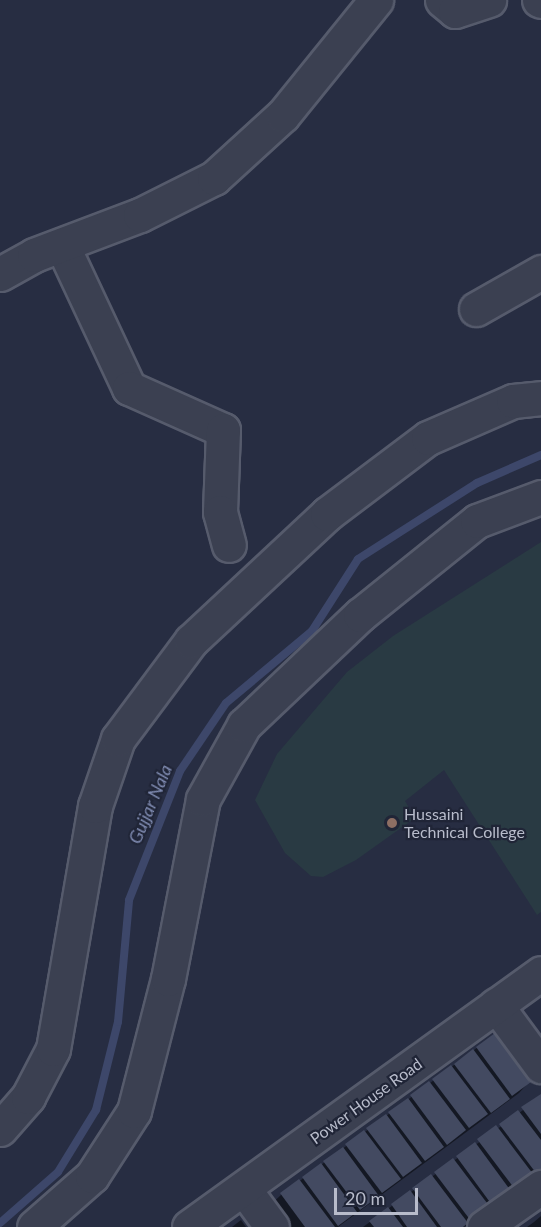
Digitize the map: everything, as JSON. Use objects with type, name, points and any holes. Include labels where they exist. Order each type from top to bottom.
[{"type":"street","points":[[0,274],[62,245],[140,215],[214,178],[283,115],[376,0]]},
{"type":"street","points":[[442,0],[455,11],[489,0]]},
{"type":"street","points":[[62,245],[129,388],[223,430],[220,512],[229,545]]},
{"type":"street","points":[[476,309],[541,272]]},
{"type":"street","points":[[0,1129],[28,1097],[53,1049],[95,806],[118,739],[191,641],[327,514],[428,438],[513,401],[541,398]]},
{"type":"street","points":[[34,1227],[92,1176],[134,1111],[168,979],[202,799],[244,724],[360,615],[477,521],[541,497]]},
{"type":"street","name":"Power House Road","points":[[189,1227],[541,973]]},
{"type":"street","points":[[496,1005],[541,1066]]},
{"type":"street","points":[[484,1227],[541,1187]]},
{"type":"street","points":[[244,1189],[272,1227]]},
{"type":"shaded area","points":[[541,542],[541,912],[537,915],[444,770],[405,801],[415,818],[356,860],[323,877],[311,876],[285,853],[255,800],[277,754],[347,672],[393,636]]},
{"type":"building","points":[[495,1033],[531,1082],[512,1096],[476,1047]]},
{"type":"building","points":[[473,1049],[510,1099],[491,1113],[454,1064]]},
{"type":"building","points":[[451,1065],[488,1114],[469,1128],[432,1079]]},
{"type":"building","points":[[429,1081],[466,1130],[447,1145],[410,1095]]},
{"type":"building","points":[[541,1094],[541,1134],[521,1107]]},
{"type":"building","points":[[408,1098],[444,1147],[425,1161],[388,1112]]},
{"type":"building","points":[[518,1110],[541,1140],[541,1169],[536,1173],[499,1124]]},
{"type":"building","points":[[386,1114],[422,1163],[403,1177],[366,1128]]},
{"type":"building","points":[[496,1125],[533,1174],[514,1188],[477,1139]]},
{"type":"building","points":[[364,1130],[401,1179],[382,1193],[345,1144]]},
{"type":"building","points":[[475,1142],[511,1191],[492,1205],[456,1156]]},
{"type":"building","points":[[343,1147],[379,1196],[360,1210],[323,1161]]},
{"type":"building","points":[[453,1158],[490,1207],[471,1221],[434,1172]]},
{"type":"building","points":[[321,1163],[357,1212],[338,1226],[302,1177]]},
{"type":"building","points":[[431,1174],[468,1223],[463,1227],[441,1227],[412,1188]]},
{"type":"building","points":[[299,1179],[335,1227],[305,1227],[280,1193]]},
{"type":"building","points":[[410,1190],[437,1227],[407,1227],[391,1204]]},
{"type":"building","points":[[388,1207],[403,1227],[374,1227],[369,1221]]},
{"type":"waterway","name":"Gujjar Nala","points":[[0,1223],[58,1172],[96,1110],[118,1022],[129,900],[180,771],[226,703],[312,631],[358,559],[477,483],[541,455]]},
{"type":"place","name":"Hussaini Technical College","points":[[392,823]]}]
